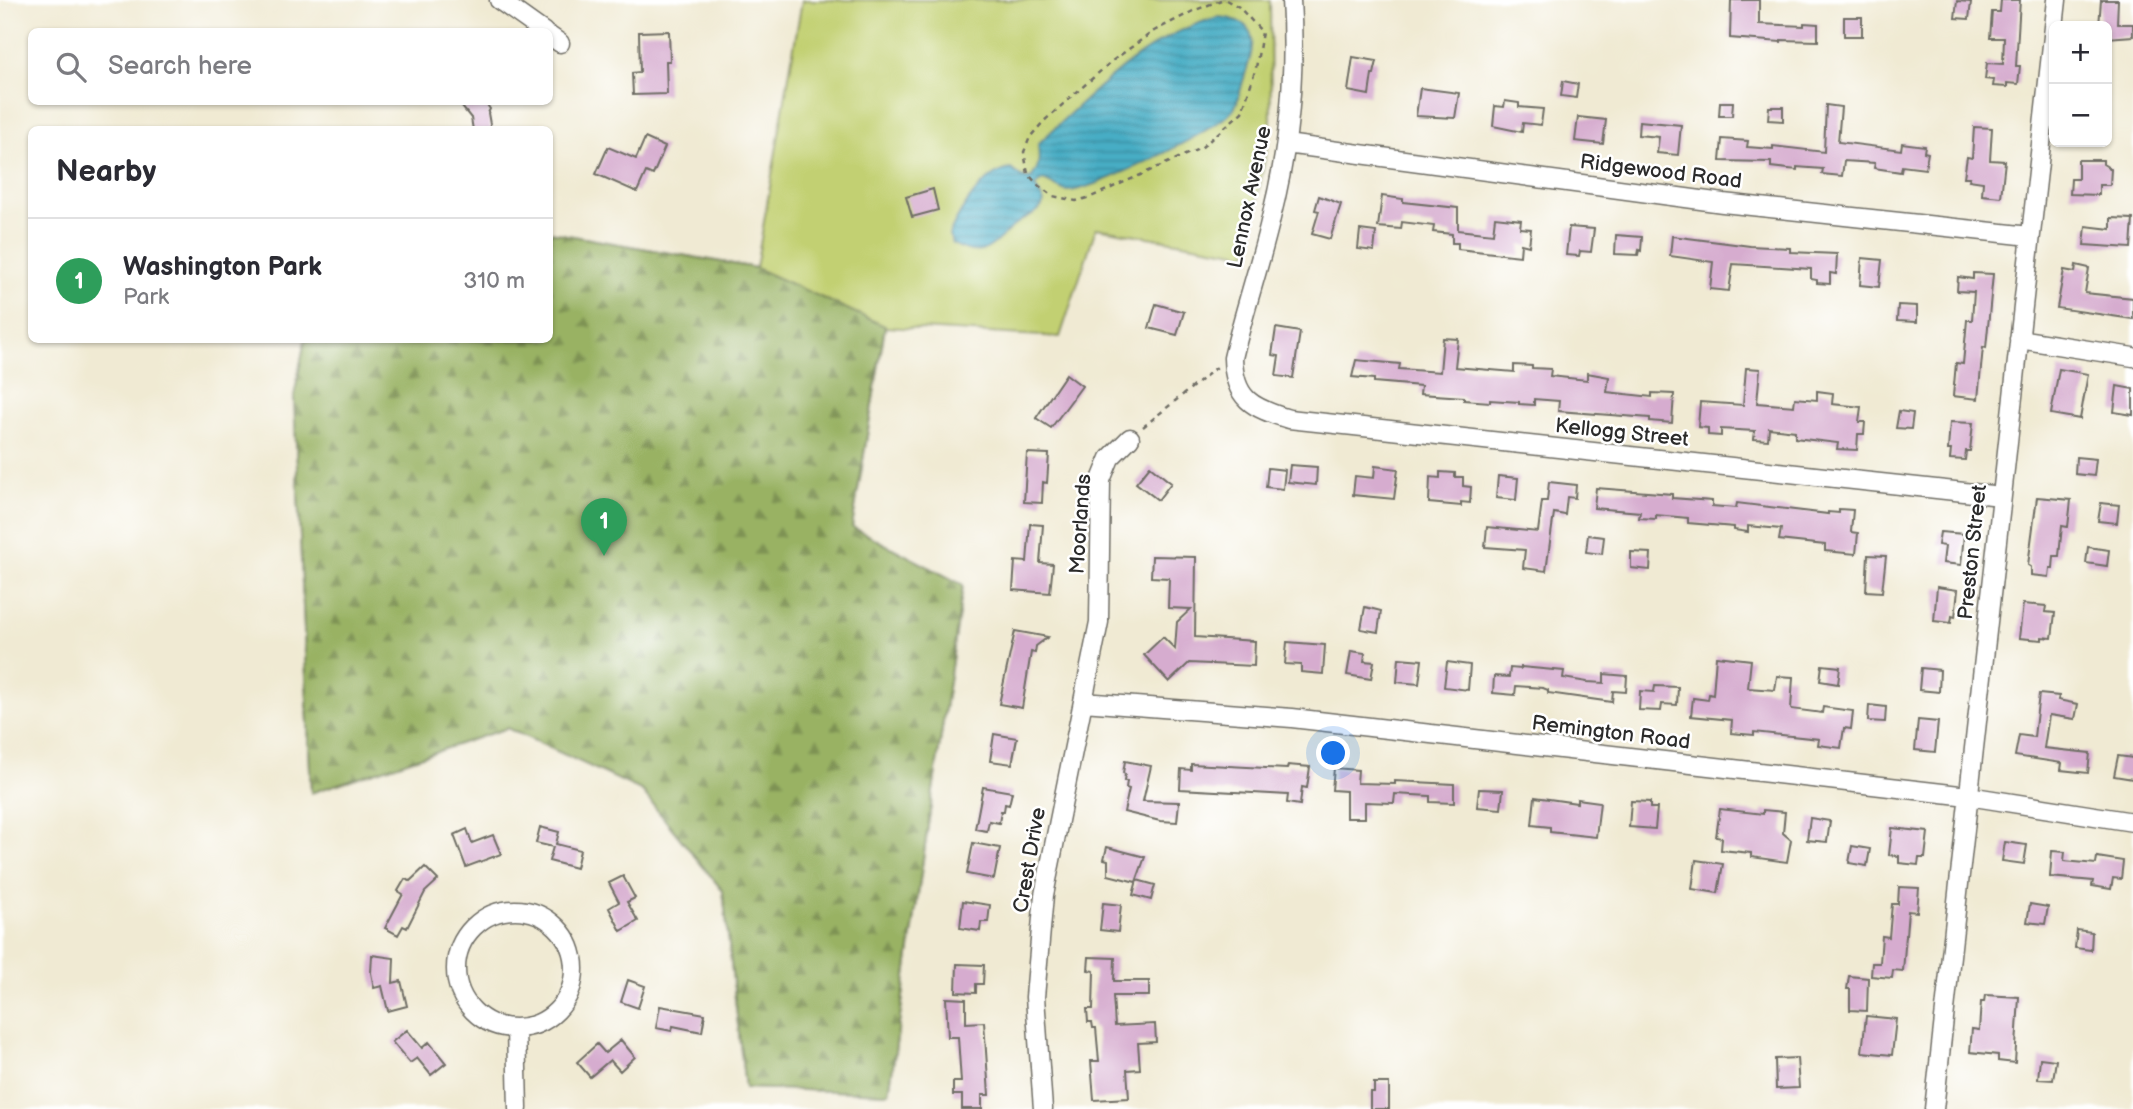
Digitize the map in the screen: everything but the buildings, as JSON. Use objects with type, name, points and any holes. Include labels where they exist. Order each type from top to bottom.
[{"type":"street","points":[[499,0],[538,28]]},
{"type":"street","name":"Lennox Avenue","points":[[1244,398],[1234,379],[1233,358],[1272,218],[1286,144],[1291,97],[1292,0]]},
{"type":"street","name":"Preston Street","points":[[1934,1109],[2057,0]]},
{"type":"street","name":"Ridgewood Road","points":[[1286,144],[1723,203],[2030,236]]},
{"type":"street","points":[[2019,339],[2133,357]]},
{"type":"street","name":"Kellogg Street","points":[[1244,398],[1263,411],[1289,419],[2001,496]]},
{"type":"street","name":"Moorlands","points":[[1099,622],[1101,480],[1110,457],[1130,438]]},
{"type":"street","name":"Crest Drive","points":[[1043,1109],[1035,997],[1044,895],[1099,622]]},
{"type":"street","name":"Remington Road","points":[[1083,702],[1292,718],[1968,796],[2133,821]]},
{"type":"street","points":[[514,909],[532,912],[549,920],[563,933],[572,950],[575,968],[572,986],[564,1003],[551,1017],[535,1026],[516,1029],[496,1026],[478,1016],[464,1000],[456,981],[456,960],[462,941],[475,925],[493,914],[514,909]]},
{"type":"street","points":[[516,1029],[518,1109]]},
{"type":"path","points":[[1223,0],[1239,7],[1262,32],[1256,68],[1242,112],[1191,154],[1091,197],[1067,201],[1053,196],[1039,186],[1028,174],[1024,152],[1030,136],[1044,121],[1112,61],[1154,31],[1193,11],[1223,0]]},
{"type":"path","points":[[1130,438],[1206,374]]},
{"type":"green space","points":[[802,0],[1270,0],[1271,126],[1247,254],[1096,228],[1060,337],[885,327],[852,527],[963,585],[889,1093],[745,1088],[723,891],[641,790],[507,728],[311,793],[294,397],[304,343],[553,343],[553,233],[756,268]]},
{"type":"green space","points":[[553,233],[756,268],[885,326],[852,527],[963,585],[889,1093],[745,1088],[723,891],[641,790],[507,728],[311,793],[294,397],[304,343],[553,343]]},
{"type":"water","points":[[1218,17],[1242,23],[1252,37],[1251,55],[1237,102],[1224,118],[1182,144],[1101,182],[1067,191],[1043,180],[1035,186],[1044,202],[1039,209],[989,247],[974,252],[953,244],[949,235],[973,194],[982,185],[1000,172],[1011,169],[1021,177],[1030,179],[1038,167],[1038,144],[1099,87],[1143,52],[1192,26]]},
{"type":"place","name":"Washington Park","points":[[604,556]]}]
